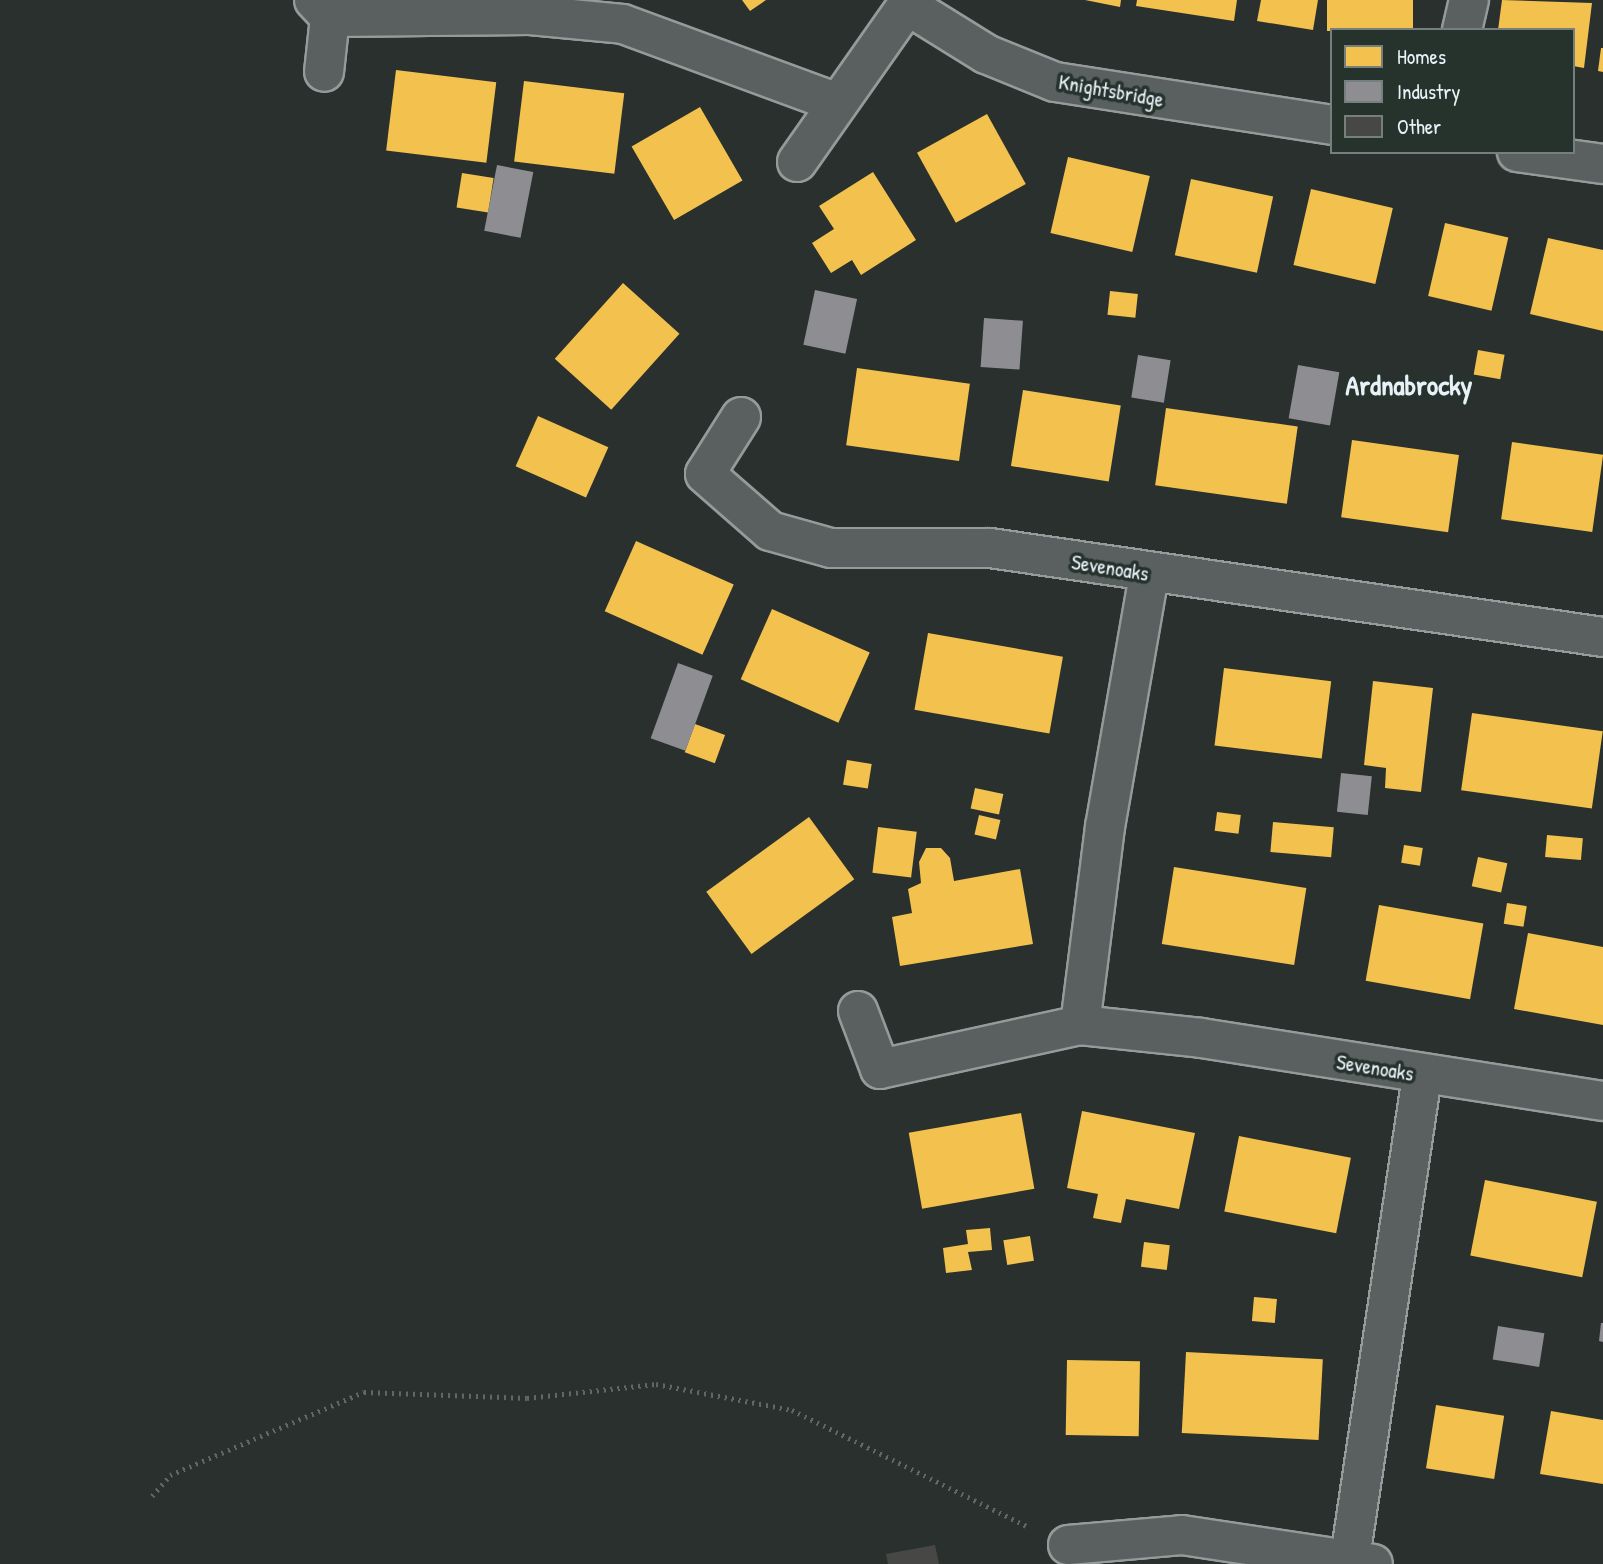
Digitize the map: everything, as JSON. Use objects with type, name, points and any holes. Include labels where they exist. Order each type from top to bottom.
[{"type":"street","points":[[1462,28],[1469,0]]},
{"type":"street","name":"Knightsbridge","points":[[797,162],[909,3],[986,54],[1055,82],[1330,125]]},
{"type":"street","points":[[324,72],[322,9],[507,15],[622,24],[838,103]]},
{"type":"street","points":[[1531,154],[1603,164]]},
{"type":"street","name":"Sevenoaks","points":[[741,417],[705,474],[770,531],[831,548],[990,548],[1149,574],[1603,637]]},
{"type":"street","points":[[1080,1025],[1105,827],[1149,574]]},
{"type":"street","name":"Sevenoaks","points":[[858,1011],[880,1069],[1080,1025],[1201,1038],[1422,1076],[1603,1101]]},
{"type":"street","points":[[1068,1545],[1182,1535],[1361,1561],[1422,1076]]},
{"type":"path","points":[[152,1496],[170,1475],[364,1392],[527,1398],[656,1384],[792,1410],[963,1498],[1068,1545]]},
{"type":"building: Homes","points":[[742,0],[766,0],[750,11]]},
{"type":"building: Homes","points":[[1085,0],[1121,0],[1120,7]]},
{"type":"building: Homes","points":[[1137,0],[1237,0],[1234,21],[1136,6]]},
{"type":"building: Homes","points":[[1261,0],[1318,0],[1313,30],[1257,21]]},
{"type":"building: Homes","points":[[1327,0],[1413,0],[1413,28],[1330,28],[1330,31],[1327,31]]},
{"type":"building: Homes","points":[[1502,0],[1592,3],[1584,68],[1575,66],[1575,28],[1498,28]]},
{"type":"building: Homes","points":[[1603,48],[1603,72],[1598,71]]},
{"type":"building: Homes","points":[[396,70],[496,82],[486,163],[386,150]]},
{"type":"building: Homes","points":[[524,81],[624,93],[614,174],[514,161]]},
{"type":"building: Homes","points":[[700,107],[742,181],[674,220],[632,146]]},
{"type":"building: Homes","points":[[987,114],[1026,184],[956,223],[917,153]]},
{"type":"building: Homes","points":[[1068,157],[1150,176],[1132,252],[1050,233]]},
{"type":"building: Homes","points":[[873,172],[916,240],[861,275],[852,260],[831,273],[812,243],[834,229],[819,206]]},
{"type":"building: Homes","points":[[462,173],[494,178],[488,213],[457,208]]},
{"type":"building: Homes","points":[[1191,179],[1273,196],[1257,273],[1175,255]]},
{"type":"building: Homes","points":[[1311,189],[1393,208],[1375,284],[1293,265]]},
{"type":"building: Homes","points":[[1445,223],[1508,238],[1491,311],[1428,296]]},
{"type":"building: Homes","points":[[1548,238],[1603,250],[1603,331],[1530,314]]},
{"type":"building: Homes","points":[[623,283],[679,334],[611,410],[555,359]]},
{"type":"building: Homes","points":[[1110,291],[1138,294],[1135,318],[1107,315]]},
{"type":"building: Homes","points":[[1478,350],[1505,355],[1500,379],[1474,375]]},
{"type":"building: Homes","points":[[857,368],[970,384],[959,461],[846,445]]},
{"type":"building: Homes","points":[[1023,390],[1121,405],[1109,482],[1011,466]]},
{"type":"building: Homes","points":[[1166,408],[1298,427],[1287,504],[1155,485]]},
{"type":"building: Homes","points":[[538,416],[608,447],[586,498],[516,466]]},
{"type":"building: Homes","points":[[1352,440],[1459,455],[1448,532],[1341,517]]},
{"type":"building: Homes","points":[[1512,442],[1603,455],[1592,532],[1501,519]]},
{"type":"building: Homes","points":[[636,541],[734,585],[702,655],[605,611]]},
{"type":"building: Homes","points":[[772,609],[870,653],[838,723],[741,679]]},
{"type":"building: Homes","points":[[928,633],[1063,657],[1049,734],[914,710]]},
{"type":"building: Homes","points":[[1224,668],[1331,681],[1322,759],[1214,745]]},
{"type":"building: Homes","points":[[1373,681],[1433,688],[1421,792],[1385,788],[1386,768],[1364,765]]},
{"type":"building: Homes","points":[[1472,713],[1603,731],[1592,809],[1461,790]]},
{"type":"building: Homes","points":[[695,724],[725,735],[715,763],[685,752]]},
{"type":"building: Homes","points":[[847,760],[872,764],[868,789],[843,785]]},
{"type":"building: Homes","points":[[975,788],[1003,794],[999,815],[971,809]]},
{"type":"building: Homes","points":[[1217,812],[1241,815],[1239,834],[1215,831]]},
{"type":"building: Homes","points":[[979,815],[1000,820],[996,839],[975,834]]},
{"type":"building: Homes","points":[[809,817],[854,879],[752,954],[706,892]]},
{"type":"building: Homes","points":[[1273,822],[1334,827],[1331,857],[1270,852]]},
{"type":"building: Homes","points":[[878,827],[917,832],[911,877],[872,873]]},
{"type":"building: Homes","points":[[1547,835],[1583,838],[1581,860],[1545,857]]},
{"type":"building: Homes","points":[[1404,845],[1423,848],[1420,866],[1401,863]]},
{"type":"building: Homes","points":[[926,848],[941,848],[950,858],[954,881],[1020,869],[1033,944],[900,966],[892,917],[912,913],[908,889],[921,883],[919,862]]},
{"type":"building: Homes","points":[[1478,857],[1507,863],[1501,893],[1472,886]]},
{"type":"building: Homes","points":[[1174,867],[1306,888],[1294,965],[1162,944]]},
{"type":"building: Homes","points":[[1507,903],[1527,906],[1523,927],[1504,924]]},
{"type":"building: Homes","points":[[1379,905],[1483,923],[1470,999],[1366,981]]},
{"type":"building: Homes","points":[[1528,933],[1603,947],[1603,1025],[1514,1009]]},
{"type":"building: Homes","points":[[1082,1111],[1195,1133],[1179,1209],[1126,1199],[1121,1223],[1093,1218],[1098,1194],[1067,1188]]},
{"type":"building: Homes","points":[[1021,1113],[1034,1189],[922,1209],[909,1133]]},
{"type":"building: Homes","points":[[1239,1136],[1351,1158],[1336,1233],[1224,1212]]},
{"type":"building: Homes","points":[[1485,1180],[1597,1202],[1582,1277],[1470,1256]]},
{"type":"building: Homes","points":[[990,1228],[992,1250],[968,1252],[972,1270],[946,1273],[943,1248],[968,1244],[966,1230]]},
{"type":"building: Homes","points":[[1030,1236],[1034,1261],[1007,1265],[1003,1240]]},
{"type":"building: Homes","points":[[1144,1242],[1170,1245],[1167,1270],[1141,1267]]},
{"type":"building: Homes","points":[[1254,1297],[1277,1299],[1275,1323],[1252,1321]]},
{"type":"building: Homes","points":[[1186,1352],[1323,1359],[1319,1440],[1182,1433]]},
{"type":"building: Homes","points":[[1067,1360],[1140,1361],[1139,1436],[1066,1435]]},
{"type":"building: Homes","points":[[1436,1405],[1504,1416],[1494,1479],[1426,1468]]},
{"type":"building: Homes","points":[[1551,1411],[1603,1420],[1603,1484],[1540,1474]]},
{"type":"building: Industry","points":[[497,165],[533,172],[521,238],[484,231]]},
{"type":"building: Industry","points":[[815,290],[857,299],[845,354],[803,345]]},
{"type":"building: Industry","points":[[984,318],[1023,321],[1019,370],[981,367]]},
{"type":"building: Industry","points":[[1138,355],[1171,360],[1164,403],[1131,397]]},
{"type":"building: Industry","points":[[1298,365],[1339,372],[1330,425],[1289,418]]},
{"type":"building: Industry","points":[[678,663],[713,676],[685,751],[651,738]]},
{"type":"building: Industry","points":[[1341,773],[1372,776],[1368,815],[1337,812]]},
{"type":"building: Industry","points":[[1603,1323],[1603,1342],[1599,1341]]},
{"type":"building: Industry","points":[[1498,1326],[1544,1333],[1539,1367],[1493,1360]]},
{"type":"building: Other","points":[[935,1545],[939,1564],[888,1564],[886,1554]]},
{"type":"district","name":"Ardnabrocky","points":[[1409,385]]}]
